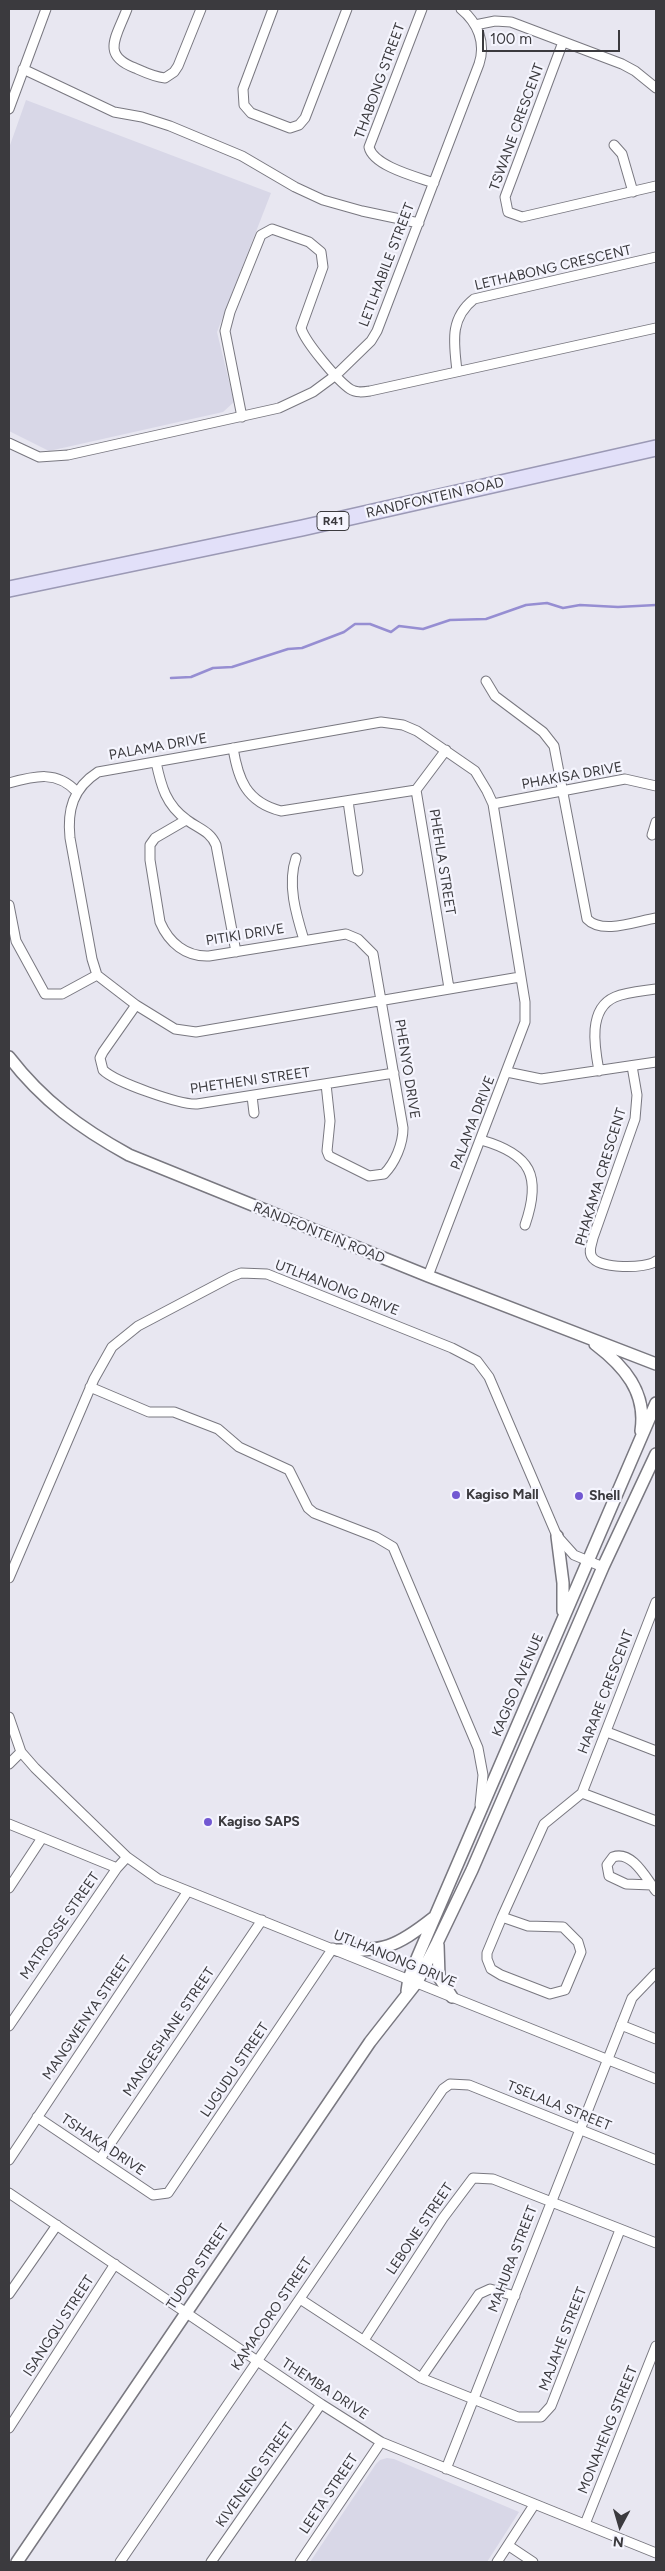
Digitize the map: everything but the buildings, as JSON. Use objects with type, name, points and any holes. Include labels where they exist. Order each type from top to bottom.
[{"type":"main road","name":"RANDFONTEIN ROAD","points":[[9,589],[302,528],[656,448]]},
{"type":"street","points":[[9,109],[46,9]]},
{"type":"street","points":[[127,9],[113,46],[114,55],[121,63],[164,78],[174,72],[178,66],[201,9]]},
{"type":"street","points":[[273,9],[243,89],[242,100],[250,113],[290,128],[299,125],[305,118],[346,9]]},
{"type":"street","name":"THABONG STREET","points":[[422,9],[369,147],[373,157],[378,161],[434,183]]},
{"type":"street","points":[[462,9],[475,25],[495,21],[511,22],[622,64],[635,71],[656,88]]},
{"type":"street","name":"LETLHABILE STREET","points":[[9,443],[39,457],[57,458],[242,418],[291,403],[313,392],[336,375],[371,341],[377,331],[481,57],[482,41],[475,25]]},
{"type":"street","name":"TSWANE CRESCENT","points":[[563,42],[505,197],[505,207],[512,215],[522,217],[656,186]]},
{"type":"street","points":[[23,69],[114,112],[142,117],[170,126],[242,156],[295,187],[322,200],[419,223]]},
{"type":"street","points":[[614,144],[622,154],[633,192]]},
{"type":"street","points":[[242,418],[225,331],[230,312],[258,242],[266,231],[280,231],[309,242],[321,252],[323,267],[300,328],[304,336],[336,375],[352,390],[362,392],[656,328]]},
{"type":"street","name":"LETHABONG CRESCENT","points":[[457,371],[454,330],[462,311],[474,299],[656,257]]},
{"type":"street","points":[[486,682],[495,696],[544,732],[552,742],[564,790],[587,919],[591,924],[603,927],[656,918]]},
{"type":"street","name":"PALAMA DRIVE","points":[[97,976],[92,959],[68,820],[70,806],[77,792],[98,772],[381,722],[410,728],[446,750],[475,772],[492,804],[526,1022],[428,1276]]},
{"type":"street","points":[[232,748],[237,771],[245,788],[251,795],[275,810],[290,810],[348,802],[416,790],[446,750]]},
{"type":"street","points":[[156,762],[165,797],[186,820],[209,833],[216,845],[236,952]]},
{"type":"street","points":[[9,783],[54,777],[64,780],[77,792]]},
{"type":"street","name":"PHAKISA DRIVE","points":[[492,804],[625,779],[656,786]]},
{"type":"street","name":"PHEHLA STREET","points":[[416,790],[449,988]]},
{"type":"street","points":[[348,802],[358,871]]},
{"type":"street","name":"PITIKI DRIVE","points":[[186,820],[162,834],[150,845],[150,860],[160,922],[168,937],[193,955],[209,956],[346,934],[358,939],[373,954]]},
{"type":"street","points":[[652,835],[656,822]]},
{"type":"street","points":[[296,858],[291,873],[298,919],[304,940]]},
{"type":"street","points":[[9,905],[16,942],[45,994],[62,994],[97,976],[136,1005],[175,1029],[189,1032],[520,977]]},
{"type":"street","name":"PHENYO DRIVE","points":[[326,1084],[330,1110],[329,1156],[374,1176],[384,1174],[389,1169],[403,1134],[373,954]]},
{"type":"street","points":[[599,1071],[593,1034],[608,1000],[620,995],[656,989]]},
{"type":"street","name":"PHETHENI STREET","points":[[136,1005],[100,1058],[103,1070],[107,1074],[183,1104],[197,1104],[252,1096],[394,1073]]},
{"type":"street","name":"RANDFONTEIN ROAD","points":[[9,1057],[28,1081],[52,1105],[83,1128],[129,1156],[428,1276],[656,1364]]},
{"type":"street","points":[[507,1072],[541,1079],[656,1062]]},
{"type":"street","name":"PHAKAMA CRESCENT","points":[[632,1066],[637,1095],[635,1119],[593,1238],[591,1255],[593,1259],[605,1264],[630,1267],[645,1267],[656,1260]]},
{"type":"street","points":[[252,1096],[254,1113]]},
{"type":"street","points":[[481,1140],[504,1146],[515,1153],[527,1168],[534,1196],[525,1225]]},
{"type":"street","name":"UTLHANONG DRIVE","points":[[9,1578],[90,1388],[112,1348],[138,1326],[241,1273],[268,1274],[452,1348],[477,1361],[489,1377],[556,1536],[569,1552],[602,1568]]},
{"type":"street","points":[[585,1337],[617,1361],[633,1384],[642,1408],[638,1445]]},
{"type":"street","points":[[637,1356],[656,1355]]},
{"type":"street","points":[[90,1388],[150,1412],[174,1412],[218,1429],[239,1447],[289,1470],[308,1508],[314,1513],[376,1537],[392,1547],[476,1741],[483,1774],[478,1817]]},
{"type":"street","name":"KAGISO AVENUE","points":[[413,1980],[434,1918],[656,1403]]},
{"type":"street","points":[[413,1980],[438,1943],[602,1568],[656,1454]]},
{"type":"street","points":[[556,1536],[564,1583],[562,1620]]},
{"type":"street","name":"HARARE CRESCENT","points":[[582,1792],[656,1602]]},
{"type":"street","name":"UTLHANONG DRIVE","points":[[9,1717],[21,1752],[70,1804],[127,1857],[158,1879],[656,2079]]},
{"type":"street","points":[[606,1732],[656,1751]]},
{"type":"street","points":[[9,1764],[21,1752]]},
{"type":"street","points":[[502,1917],[528,1926],[562,1927],[571,1933],[581,1949],[565,1990],[550,1994],[500,1975],[491,1969],[487,1959],[487,1953],[502,1917],[544,1824],[582,1792],[656,1821]]},
{"type":"street","points":[[9,1824],[117,1868],[127,1857]]},
{"type":"street","points":[[9,1888],[42,1838]]},
{"type":"street","points":[[613,1857],[627,1857],[654,1888],[619,1883],[609,1876],[607,1865],[613,1857]]},
{"type":"street","name":"MATROSSE STREET","points":[[9,2026],[117,1868]]},
{"type":"street","name":"MANGWENYA STREET","points":[[9,2160],[188,1891]]},
{"type":"street","points":[[335,1949],[374,1950],[388,1948],[407,1938],[434,1918]]},
{"type":"street","name":"MANGESHANE STREET","points":[[100,2159],[262,1920]]},
{"type":"street","points":[[438,1943],[439,1977],[452,1997]]},
{"type":"street","name":"LUGUDU STREET","points":[[153,2195],[162,2195],[172,2189],[335,1949]]},
{"type":"street","name":"MAHURA STREET","points":[[446,2469],[632,1998],[656,1973]]},
{"type":"street","name":"TUDOR STREET","points":[[17,2562],[185,2312],[413,1980]]},
{"type":"street","points":[[621,2025],[656,2039]]},
{"type":"street","name":"TSELALA STREET","points":[[450,2084],[469,2085],[656,2160]]},
{"type":"street","name":"KAMACORO STREET","points":[[120,2562],[436,2098],[450,2084]]},
{"type":"street","name":"TSHAKA DRIVE","points":[[37,2117],[153,2195]]},
{"type":"street","name":"LEBONE STREET","points":[[364,2340],[443,2218],[473,2178],[493,2178],[551,2201]]},
{"type":"street","name":"THEMBA DRIVE","points":[[9,2193],[321,2404],[381,2442],[656,2553]]},
{"type":"street","points":[[551,2201],[656,2244]]},
{"type":"street","points":[[9,2294],[57,2224]]},
{"type":"street","name":"MAJAHE STREET","points":[[300,2299],[421,2378],[518,2417],[536,2418],[548,2411],[620,2230]]},
{"type":"street","name":"ISANGQU STREET","points":[[9,2428],[115,2264]]},
{"type":"street","points":[[421,2378],[479,2294],[490,2289],[515,2296]]},
{"type":"street","name":"MONAHENG STREET","points":[[585,2524],[656,2346]]},
{"type":"street","name":"KIVENENG STREET","points":[[211,2562],[321,2404]]},
{"type":"street","name":"LEETA STREET","points":[[300,2562],[381,2442]]},
{"type":"street","points":[[497,2562],[534,2505]]},
{"type":"street","points":[[509,2546],[532,2562]]},
{"type":"shaded area","points":[[26,100],[271,193],[217,332],[234,402],[223,412],[49,451],[9,431],[9,148]]},
{"type":"shaded area","points":[[394,2459],[519,2512],[487,2562],[310,2562],[376,2464],[380,2460]]},
{"type":"waterway","points":[[171,678],[191,677],[213,668],[232,667],[288,649],[302,648],[344,632],[355,624],[370,624],[391,632],[399,626],[423,629],[450,620],[486,619],[526,605],[547,603],[563,608],[580,605],[618,607],[656,605]]},
{"type":"place","name":"Kagiso Mall","points":[[456,1495]]},
{"type":"place","name":"Shell","points":[[579,1496]]},
{"type":"place","name":"Kagiso SAPS","points":[[208,1822]]}]
